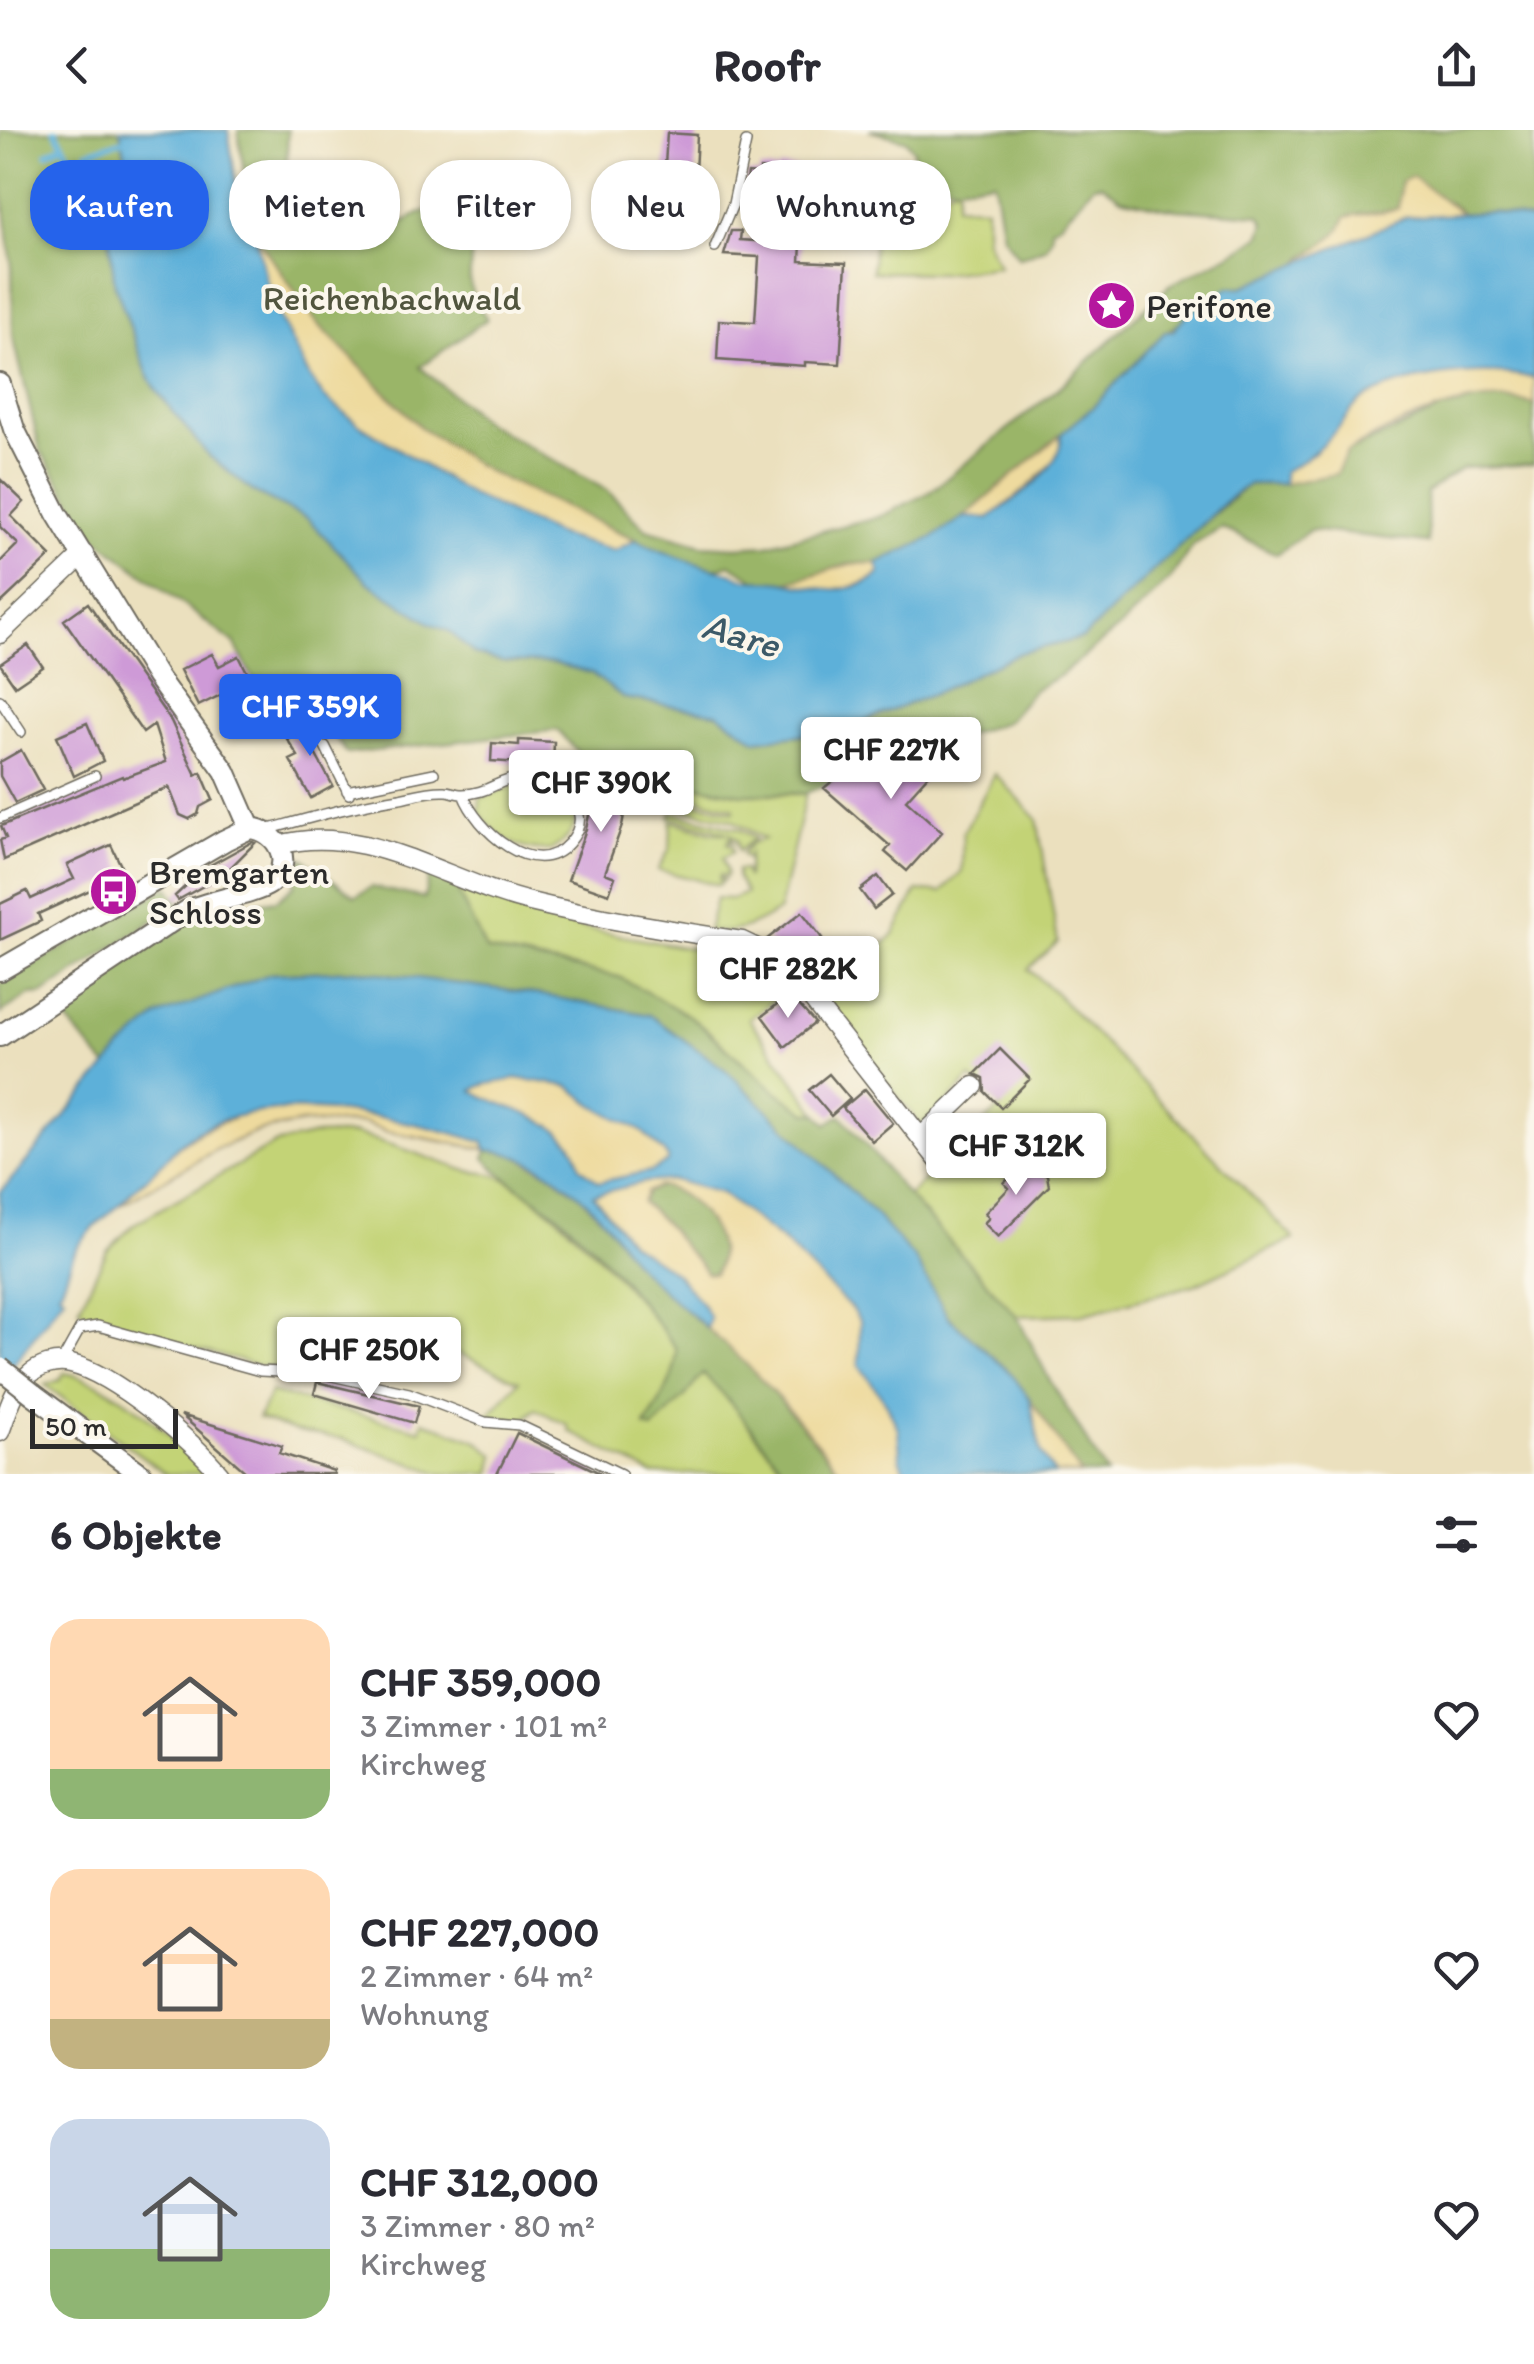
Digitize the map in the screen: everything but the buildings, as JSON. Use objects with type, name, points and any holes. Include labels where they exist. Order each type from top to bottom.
[{"type":"street","points":[[0,1036],[187,911],[266,886],[282,866],[225,771],[157,677],[33,469],[2,398]]},
{"type":"street","points":[[0,634],[84,554]]},
{"type":"street","points":[[0,970],[224,840],[264,835],[372,846],[527,902],[742,941],[763,951],[812,999],[942,1165]]},
{"type":"street","points":[[921,1138],[974,1086]]},
{"type":"street","points":[[0,1432],[24,1380],[43,1366],[62,1362],[96,1375],[156,1415],[193,1444],[220,1474]]},
{"type":"street","points":[[0,1368],[141,1474]]},
{"type":"lane","points":[[720,237],[733,204],[746,142]]},
{"type":"lane","points":[[0,700],[21,732]]},
{"type":"lane","points":[[325,746],[354,805]]},
{"type":"lane","points":[[347,791],[434,773]]},
{"type":"lane","points":[[0,818],[94,776]]},
{"type":"lane","points":[[264,835],[354,805],[436,792],[463,794],[512,778],[531,778],[566,792],[575,803],[580,824],[558,853],[528,856],[490,834],[468,808],[463,794]]},
{"type":"lane","points":[[62,1362],[80,1329],[98,1326],[260,1371],[323,1374],[409,1393],[485,1422],[519,1425],[621,1474]]},
{"type":"green space","points":[[0,130],[120,130],[126,160],[30,160],[30,250],[111,250],[115,285],[157,391],[208,455],[255,493],[307,518],[369,583],[449,631],[474,654],[503,662],[553,663],[592,673],[624,698],[717,713],[756,740],[841,730],[931,695],[1019,653],[1083,638],[1179,544],[1249,484],[1284,484],[1336,474],[1347,452],[1442,409],[1493,397],[1534,404],[1534,464],[1462,468],[1427,492],[1428,543],[1310,530],[1277,554],[1222,528],[1193,545],[1170,579],[1120,627],[1061,675],[1034,690],[1006,722],[864,768],[806,793],[743,794],[592,767],[557,730],[347,754],[321,716],[305,725],[275,684],[259,689],[234,643],[93,536],[40,450],[13,335],[12,267],[0,171]]},
{"type":"green space","name":"Reichenbachwald","points":[[238,130],[288,130],[287,160],[243,160]]},
{"type":"green space","name":"Reichenbachwald","points":[[869,130],[1534,130],[1534,221],[1493,212],[1464,215],[1451,204],[1401,182],[1399,208],[1377,215],[1360,213],[1339,235],[1296,266],[1243,287],[1165,332],[1091,409],[964,517],[932,538],[877,563],[850,564],[785,583],[755,579],[730,564],[715,569],[681,560],[486,471],[420,427],[317,323],[266,250],[400,250],[400,222],[420,214],[420,250],[471,250],[471,287],[487,319],[420,367],[483,421],[608,491],[646,529],[702,545],[767,545],[881,516],[930,492],[1060,387],[1170,285],[1241,249],[1261,235],[1265,223],[1260,215],[1164,208],[1121,198],[1102,184],[1094,185],[1051,228],[1052,236],[1046,247],[1019,258],[1003,236],[994,181],[951,185],[951,160],[913,160],[914,150],[905,140]]},
{"type":"green space","points":[[958,186],[956,205],[986,207],[986,240],[999,266],[942,273],[872,272],[873,250],[951,250],[951,188]]},
{"type":"green space","points":[[995,774],[1037,819],[1058,942],[1028,969],[1294,1239],[1194,1285],[1082,1314],[1017,1316],[908,1196],[1001,1107],[971,1078],[923,1128],[824,1004],[894,934],[917,891],[942,892],[962,871],[963,833]]},
{"type":"green space","points":[[649,777],[743,794],[806,794],[779,910],[745,928],[708,931],[716,898],[732,899],[746,893],[737,878],[737,870],[744,870],[747,878],[749,854],[746,858],[742,854],[751,843],[764,839],[732,820],[667,805],[665,796],[734,812],[734,808],[647,786]]},
{"type":"green space","points":[[518,784],[561,797],[575,816],[574,827],[566,839],[551,850],[529,849],[509,842],[479,812],[480,798]]},
{"type":"green space","points":[[672,812],[739,829],[755,838],[739,851],[737,840],[730,834],[733,843],[729,840],[727,844],[733,852],[723,858],[727,872],[726,876],[720,875],[719,879],[724,879],[718,885],[658,870],[670,848],[671,821],[727,833],[670,817]]},
{"type":"green space","points":[[303,858],[355,896],[372,887],[424,898],[430,872],[453,882],[486,950],[619,977],[691,1017],[773,1089],[807,1113],[817,1113],[827,1124],[841,1115],[1017,1316],[1049,1379],[1107,1474],[1081,1474],[1010,1372],[948,1317],[915,1259],[872,1211],[800,1143],[542,995],[357,970],[270,974],[122,1048],[108,1068],[56,1008],[191,919],[222,908],[277,900],[294,886]]},
{"type":"green space","points":[[453,882],[566,916],[574,926],[677,946],[738,953],[761,963],[775,972],[763,985],[777,998],[749,1019],[817,1113],[807,1113],[773,1089],[707,1030],[619,977],[486,950]]},
{"type":"green space","points":[[168,887],[180,903],[43,994],[30,995],[0,1014],[0,984]]},
{"type":"green space","points":[[354,1134],[464,1170],[496,1175],[548,1209],[619,1279],[676,1348],[675,1367],[667,1388],[645,1424],[685,1396],[702,1373],[790,1474],[652,1474],[535,1409],[522,1422],[487,1417],[519,1381],[397,1325],[382,1382],[376,1380],[381,1357],[347,1347],[345,1353],[359,1358],[354,1375],[310,1366],[260,1366],[135,1333],[79,1308],[107,1251],[134,1224],[275,1144],[316,1135]]},
{"type":"green space","points":[[487,1150],[538,1166],[583,1199],[639,1267],[760,1378],[843,1474],[790,1474],[703,1374],[653,1429],[645,1427],[671,1379],[676,1348],[595,1250],[554,1212],[494,1167],[485,1158]]},
{"type":"green space","points":[[660,1186],[685,1197],[715,1233],[719,1261],[714,1274],[706,1273],[642,1203],[646,1192]]},
{"type":"green space","points":[[64,1373],[84,1378],[124,1399],[212,1474],[166,1474],[45,1385],[60,1380]]},
{"type":"green space","points":[[271,1392],[421,1430],[423,1421],[476,1440],[495,1455],[491,1474],[442,1474],[342,1439],[294,1431],[258,1418]]},
{"type":"sand","points":[[1412,176],[1464,215],[1406,217],[1296,266],[1330,240],[1346,217],[1398,208],[1401,182]]},
{"type":"sand","points":[[259,250],[266,250],[317,323],[420,427],[486,471],[636,540],[614,551],[558,535],[471,495],[357,423],[323,396],[273,305]]},
{"type":"sand","points":[[1462,368],[1534,375],[1534,404],[1487,400],[1438,410],[1389,429],[1347,452],[1336,474],[1284,484],[1249,484],[1228,499],[1370,388]]},
{"type":"sand","points":[[1061,434],[1061,450],[1028,487],[989,518],[964,517]]},
{"type":"sand","points":[[877,563],[880,573],[847,588],[809,588],[785,583],[850,564]]},
{"type":"sand","points":[[575,1070],[774,1226],[859,1308],[916,1474],[843,1474],[745,1363],[637,1265],[608,1225],[578,1194],[512,1154],[385,1131],[364,1123],[303,1123],[258,1131],[217,1149],[119,1206],[183,1142],[233,1119],[242,1097]],"holes":[[[659,1186],[696,1207],[715,1233],[719,1261],[714,1274],[706,1273],[642,1203],[646,1192]]]},
{"type":"sand","points":[[1030,1399],[1081,1474],[1033,1474],[1027,1451]]},
{"type":"water","name":"Aare","points":[[120,130],[228,130],[233,160],[229,160],[229,250],[259,250],[273,305],[309,376],[323,396],[357,423],[471,495],[558,535],[614,551],[636,540],[746,579],[821,589],[859,586],[880,573],[877,563],[932,538],[964,517],[989,518],[1046,472],[1060,447],[1061,434],[1184,317],[1229,287],[1243,287],[1406,217],[1493,212],[1534,221],[1534,378],[1492,373],[1443,375],[1375,393],[1356,405],[1317,450],[1284,471],[1284,484],[1249,484],[1228,499],[1083,638],[1019,653],[931,695],[841,730],[756,740],[717,713],[624,698],[591,673],[553,663],[503,662],[474,654],[449,631],[369,583],[307,518],[255,493],[208,455],[147,373],[115,285],[111,250],[209,250],[209,160],[126,160]]},
{"type":"water","points":[[357,970],[542,995],[650,1015],[727,1071],[872,1211],[915,1259],[948,1317],[1010,1372],[1030,1399],[1041,1453],[1055,1474],[906,1474],[900,1458],[898,1429],[887,1404],[859,1365],[860,1322],[851,1308],[785,1243],[721,1193],[673,1180],[645,1182],[593,1195],[631,1243],[675,1273],[701,1302],[710,1318],[707,1328],[645,1273],[585,1201],[539,1166],[487,1150],[483,1142],[451,1133],[338,1112],[262,1112],[227,1119],[183,1141],[81,1242],[59,1292],[64,1296],[0,1382],[0,1193],[122,1048],[158,1016],[270,974]],"holes":[[[515,1078],[569,1086],[593,1105],[643,1132],[668,1157],[667,1162],[651,1171],[599,1182],[580,1167],[575,1151],[553,1127],[473,1091]]]},
{"type":"waterway","points":[[55,130],[68,160]]},
{"type":"waterway","points":[[87,152],[129,138]]},
{"type":"waterway","points":[[47,153],[63,145]]},
{"type":"place","name":"Perifone","points":[[1111,306]]},
{"type":"place","name":"Bremgarten Schloss","points":[[114,892]]}]
